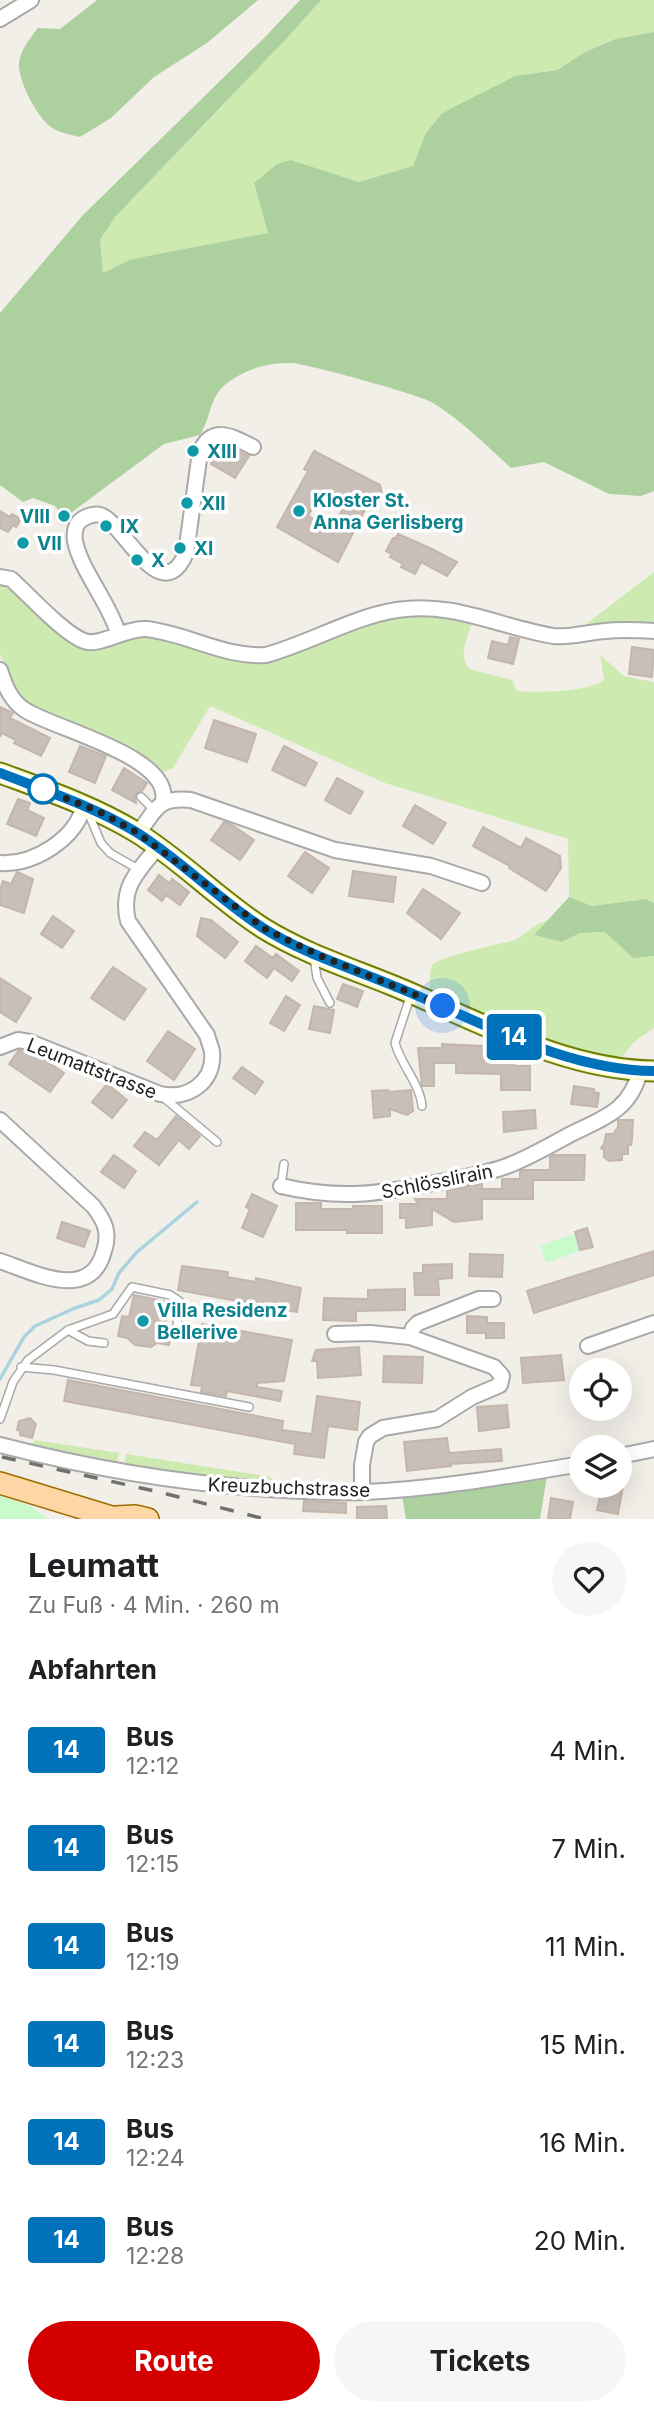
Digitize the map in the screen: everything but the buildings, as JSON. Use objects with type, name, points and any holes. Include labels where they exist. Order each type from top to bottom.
[{"type":"main road","points":[[0,773],[84,805],[138,833],[265,929],[313,952],[521,1040],[612,1068],[647,1071]]},
{"type":"main road","points":[[0,1483],[75,1512],[148,1519]]},
{"type":"street","points":[[0,19],[31,0]]},
{"type":"street","points":[[118,633],[114,619],[75,541],[76,526],[80,519],[99,514],[107,519],[153,568],[172,570],[178,567],[186,553],[200,452],[206,441],[220,434],[231,436],[253,447]]},
{"type":"street","points":[[0,577],[11,579],[72,633],[85,641],[94,642],[132,629],[146,629],[170,633],[247,655],[266,655],[372,616],[415,608],[440,608],[479,615],[553,636],[605,631],[654,631]]},
{"type":"street","points":[[0,670],[13,699],[25,710],[104,743],[159,780],[164,792],[159,806],[138,833]]},
{"type":"street","points":[[159,806],[174,799],[211,802],[315,837],[349,853],[408,857],[482,883]]},
{"type":"street","points":[[0,863],[27,860],[53,846],[70,831],[84,805]]},
{"type":"street","name":"Leumattstrasse","points":[[0,1047],[18,1040],[30,1042],[171,1097],[183,1096],[205,1079],[211,1066],[212,1051],[207,1035],[128,921],[125,907],[129,886],[138,869],[157,848]]},
{"type":"street","name":"Schlösslirain","points":[[281,1186],[310,1193],[366,1194],[487,1173],[510,1165],[609,1115],[629,1099],[647,1071]]},
{"type":"street","points":[[0,1120],[93,1206],[107,1228],[108,1239],[98,1266],[90,1274],[71,1281],[58,1281],[0,1261]]},
{"type":"street","points":[[410,1337],[413,1328],[418,1324],[479,1299],[493,1299]]},
{"type":"street","points":[[588,1346],[654,1324]]},
{"type":"street","points":[[335,1334],[370,1333],[410,1337],[494,1367],[501,1372],[500,1385],[472,1397],[437,1419],[383,1428],[370,1436],[366,1442],[362,1465],[362,1492]]},
{"type":"street","name":"Kreuzbuchstrasse","points":[[0,1445],[80,1465],[176,1481],[284,1490],[362,1492],[424,1487],[569,1466]]},
{"type":"street","points":[[632,1455],[653,1452]]},
{"type":"lane","points":[[141,797],[159,806]]},
{"type":"lane","points":[[84,805],[101,843],[110,853],[138,869]]},
{"type":"lane","points":[[313,952],[317,978],[330,1003]]},
{"type":"lane","points":[[411,993],[395,1043],[407,1072],[421,1093],[422,1106]]},
{"type":"lane","points":[[160,1094],[217,1142]]},
{"type":"lane","points":[[281,1186],[284,1164]]},
{"type":"lane","points":[[0,1419],[21,1367],[68,1330],[113,1314],[132,1287],[170,1295],[179,1301],[177,1326]]},
{"type":"lane","points":[[68,1330],[88,1340],[104,1343]]},
{"type":"lane","points":[[21,1367],[46,1369],[248,1407]]},
{"type":"green space","points":[[97,0],[258,0],[207,43],[154,77],[111,118],[80,137],[57,130],[42,118],[26,92],[19,62],[25,46],[38,28],[60,29]]},
{"type":"green space","points":[[300,0],[321,0],[115,217],[100,240],[103,273],[132,259],[268,233],[254,183],[277,164],[291,160],[359,182],[413,166],[426,133],[441,114],[515,76],[557,70],[585,52],[615,39],[654,32],[654,491],[641,496],[609,494],[544,462],[511,468],[464,425],[425,399],[363,380],[290,363],[258,367],[230,381],[214,399],[200,435],[164,444],[64,518],[55,506],[33,498],[23,502],[0,485],[0,313],[83,215]]},
{"type":"green space","points":[[321,0],[654,0],[654,32],[614,39],[585,52],[557,70],[515,76],[441,114],[426,133],[414,166],[359,182],[291,160],[254,184],[269,233],[132,259],[103,273],[100,240],[115,217]]},
{"type":"green space","points":[[654,572],[654,627],[583,631],[585,625]]},
{"type":"green space","points":[[0,583],[10,586],[62,630],[112,640],[151,634],[244,659],[405,613],[473,619],[464,650],[469,669],[512,680],[517,691],[562,691],[597,684],[604,680],[600,655],[624,676],[654,682],[654,903],[646,899],[592,906],[569,897],[568,839],[385,783],[210,706],[173,768],[160,774],[130,751],[98,734],[39,713],[17,697],[0,654]]},
{"type":"green space","points":[[569,897],[592,906],[646,899],[654,903],[654,956],[633,958],[605,932],[580,933],[562,942],[534,935]]},
{"type":"green space","points":[[547,921],[534,935],[562,942],[580,933],[605,932],[633,957],[654,956],[654,1028],[634,1042],[621,1058],[547,1039],[430,991],[431,969],[438,961],[512,941]]},
{"type":"green space","points":[[574,1234],[579,1251],[546,1263],[540,1246]]},
{"type":"green space","points":[[36,1440],[119,1453],[117,1462],[31,1444]]},
{"type":"green space","points":[[126,1454],[259,1475],[273,1480],[202,1475],[125,1464]]},
{"type":"green space","points":[[547,1475],[540,1519],[406,1519],[402,1495]]},
{"type":"green space","points":[[0,1495],[31,1506],[49,1519],[0,1519]]},
{"type":"waterway","points":[[0,1379],[24,1337],[35,1326],[99,1300],[112,1289],[119,1273],[137,1252],[197,1202]]},
{"type":"railway","points":[[2,1457],[265,1519]]},
{"type":"bus line","name":"14","points":[[0,773],[100,812],[138,833],[265,929],[323,957],[521,1040],[567,1056],[612,1068],[654,1071]]},
{"type":"place","name":"XIII","points":[[193,451]]},
{"type":"place","name":"XII","points":[[187,503]]},
{"type":"place","name":"Kloster St. Anna Gerlisberg","points":[[299,511]]},
{"type":"place","name":"VIII","points":[[64,516]]},
{"type":"place","name":"IX","points":[[106,526]]},
{"type":"place","name":"VII","points":[[23,543]]},
{"type":"place","name":"XI","points":[[180,548]]},
{"type":"place","name":"X","points":[[137,560]]},
{"type":"place","name":"Villa Residenz Bellerive","points":[[143,1321]]},
{"type":"route","points":[[43,789],[100,812],[138,833],[265,929],[323,957],[443,1006]]}]
